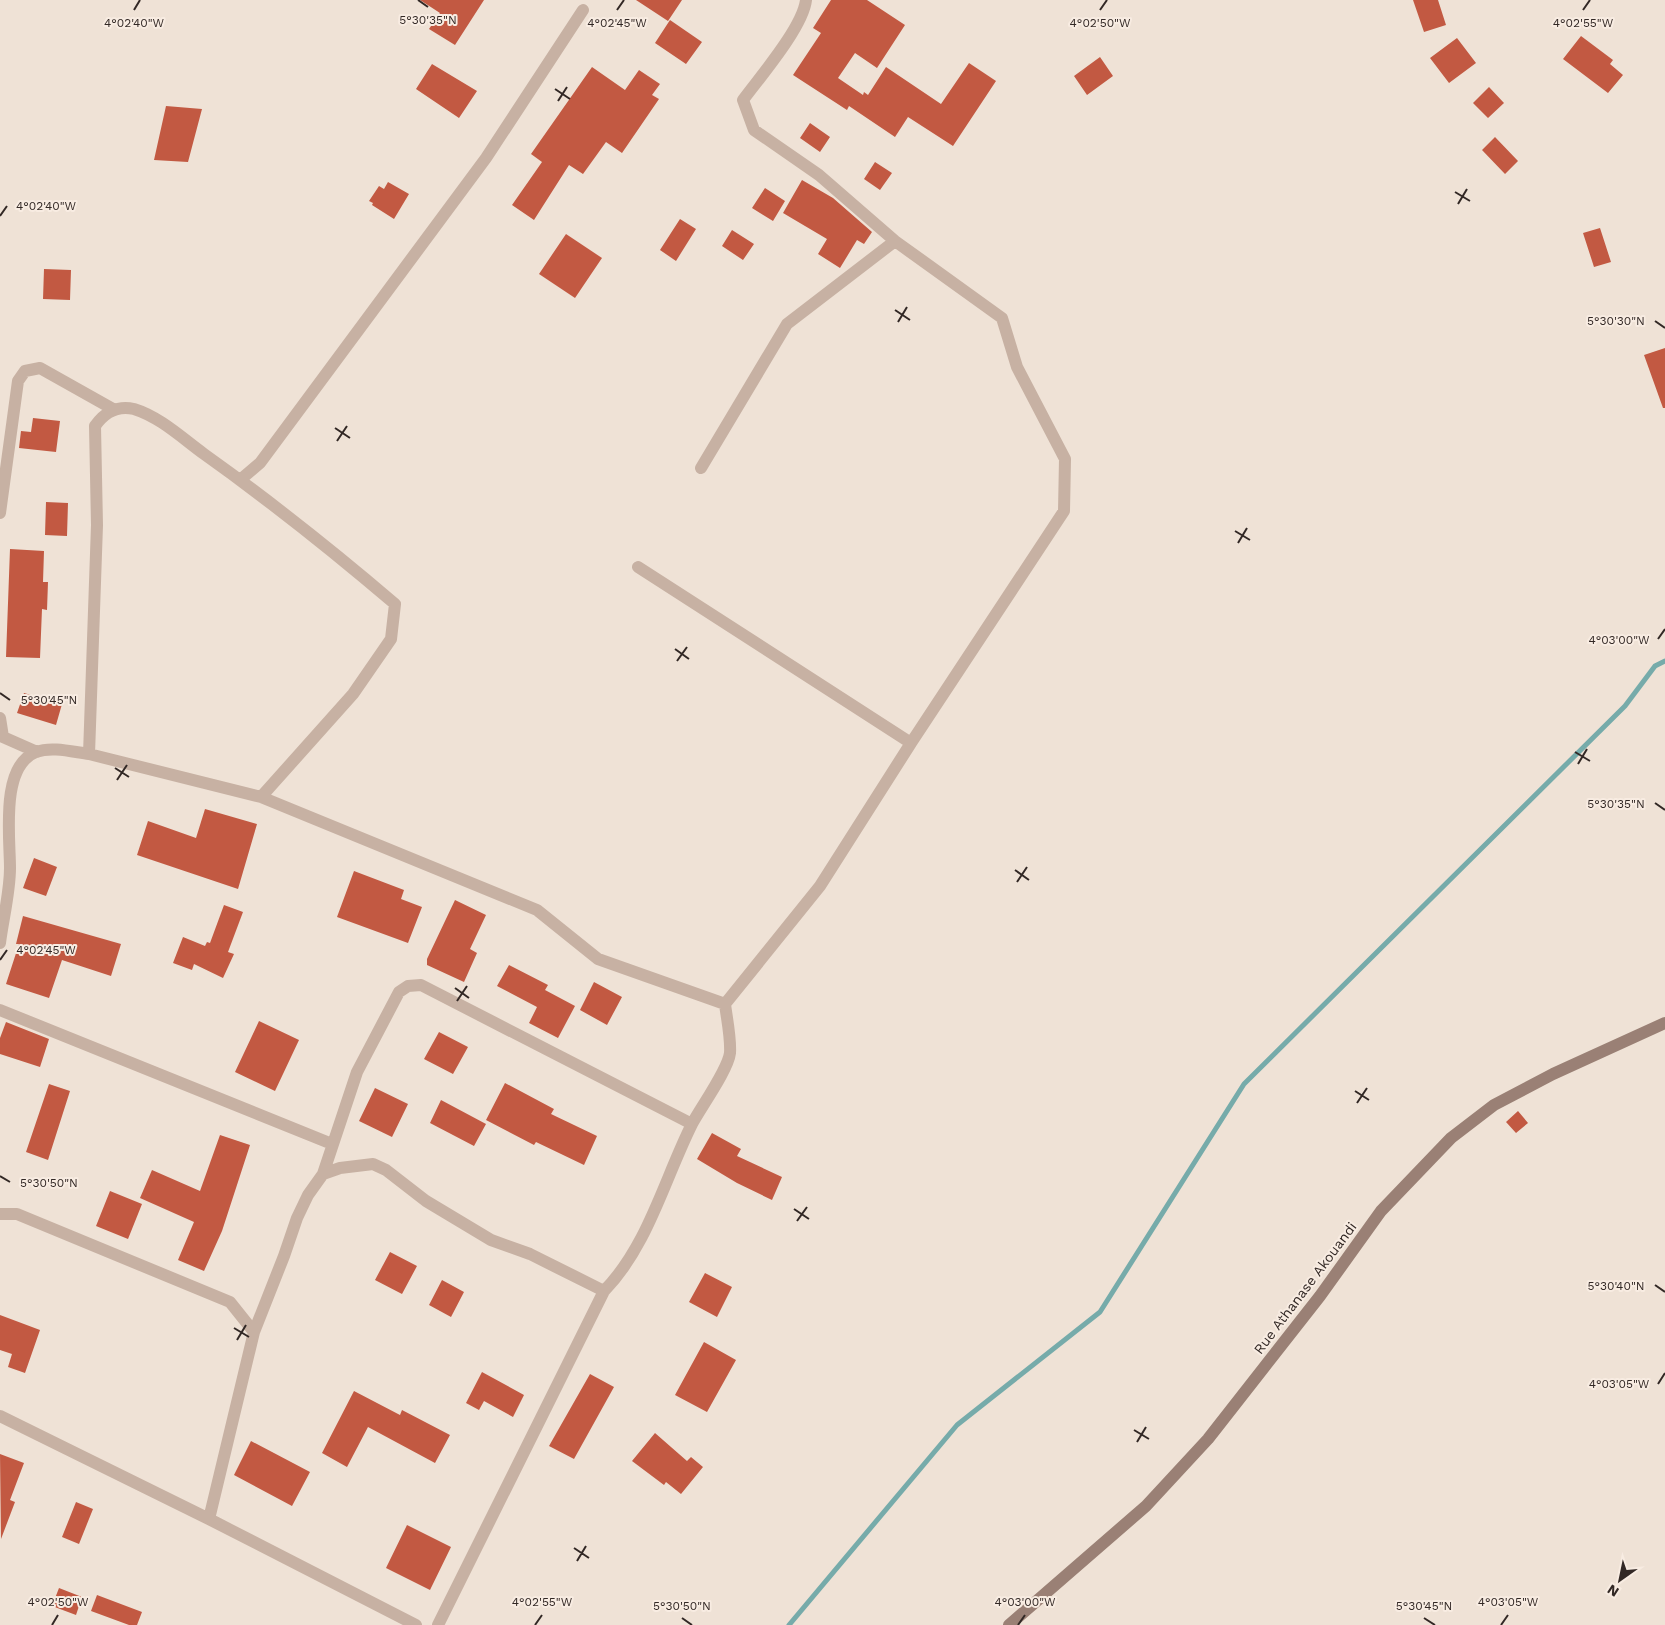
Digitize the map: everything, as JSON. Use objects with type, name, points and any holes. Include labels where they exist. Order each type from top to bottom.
[{"type":"street","points":[[438,1625],[604,1292],[627,1262],[655,1210],[692,1124],[713,1090],[730,1054],[725,1004],[820,886],[911,743],[1064,511],[1065,459],[1017,367],[1002,318],[895,241],[819,175],[754,130],[743,100],[784,43],[805,8],[806,0]]},
{"type":"street","points":[[240,480],[260,462],[486,158],[584,10]]},
{"type":"street","points":[[701,468],[786,324],[895,241]]},
{"type":"street","points":[[0,513],[18,381],[25,371],[40,368],[113,409],[132,409],[156,419],[240,480],[395,604],[391,639],[353,694],[261,797]]},
{"type":"street","points":[[89,754],[97,525],[95,426],[102,416],[113,409]]},
{"type":"street","points":[[638,567],[911,743]]},
{"type":"street","points":[[0,718],[4,737],[37,752]]},
{"type":"street","points":[[0,943],[10,869],[7,822],[14,775],[23,761],[37,752],[61,750],[89,754],[261,797],[537,910],[598,959],[725,1004]]},
{"type":"street","points":[[210,1519],[254,1332],[297,1218],[308,1195],[323,1174],[357,1072],[399,992],[408,986],[421,985],[692,1124]]},
{"type":"street","points":[[0,1010],[332,1144]]},
{"type":"street","name":"Rue Athanase Akouandi","points":[[1009,1625],[1146,1506],[1208,1439],[1320,1296],[1382,1211],[1451,1138],[1494,1106],[1519,1092],[1620,1041],[1665,1022]]},
{"type":"street","points":[[323,1174],[340,1168],[373,1164],[386,1170],[426,1201],[491,1240],[530,1254],[604,1292]]},
{"type":"street","points":[[0,1214],[17,1214],[230,1302],[254,1332]]},
{"type":"street","points":[[0,1416],[210,1519],[416,1625]]},
{"type":"building","points":[[420,0],[484,0],[455,45],[429,29],[440,13]]},
{"type":"building","points":[[636,0],[682,0],[668,21]]},
{"type":"building","points":[[831,0],[867,0],[905,25],[877,68],[855,53],[838,78],[863,95],[864,92],[868,95],[886,67],[941,104],[969,63],[996,81],[953,146],[908,117],[895,137],[849,106],[847,110],[793,75],[821,33],[813,28]]},
{"type":"building","points":[[1413,0],[1438,0],[1446,25],[1424,32]]},
{"type":"building","points":[[670,20],[702,42],[686,64],[655,43]]},
{"type":"building","points":[[1581,36],[1613,60],[1610,64],[1623,75],[1608,93],[1563,59]]},
{"type":"building","points":[[1457,38],[1476,63],[1449,83],[1430,58]]},
{"type":"building","points":[[1100,57],[1113,76],[1087,95],[1074,76]]},
{"type":"building","points":[[432,64],[477,91],[459,118],[416,89]]},
{"type":"building","points":[[592,67],[625,90],[639,70],[660,84],[652,95],[659,99],[622,153],[606,142],[583,174],[569,165],[534,220],[512,205],[542,162],[531,154]]},
{"type":"building","points":[[1489,87],[1504,103],[1488,118],[1473,103]]},
{"type":"building","points":[[166,106],[202,109],[188,162],[154,160]]},
{"type":"building","points":[[810,123],[830,137],[820,152],[800,138]]},
{"type":"building","points":[[1495,137],[1518,161],[1505,174],[1482,150]]},
{"type":"building","points":[[875,162],[892,173],[880,190],[864,179]]},
{"type":"building","points":[[802,180],[833,198],[872,232],[864,244],[857,240],[840,268],[818,254],[827,239],[783,213]]},
{"type":"building","points":[[388,182],[409,194],[394,219],[369,201],[379,186],[384,189]]},
{"type":"building","points":[[765,188],[785,201],[773,221],[752,208]]},
{"type":"building","points":[[680,219],[696,229],[676,261],[660,250]]},
{"type":"building","points":[[1600,228],[1611,262],[1594,267],[1583,233]]},
{"type":"building","points":[[732,230],[754,244],[743,260],[722,246]]},
{"type":"building","points":[[566,234],[602,258],[575,298],[539,274]]},
{"type":"building","points":[[44,269],[71,270],[70,300],[43,299]]},
{"type":"building","points":[[1665,348],[1665,408],[1663,408],[1644,355]]},
{"type":"building","points":[[33,418],[60,421],[56,452],[19,448],[21,431],[31,432]]},
{"type":"building","points":[[46,502],[68,503],[67,536],[45,535]]},
{"type":"building","points":[[10,549],[44,551],[43,582],[48,582],[47,610],[42,609],[40,658],[6,657]]},
{"type":"building","points":[[24,693],[62,704],[56,725],[17,713]]},
{"type":"building","points":[[205,809],[257,824],[238,889],[137,855],[148,821],[196,838]]},
{"type":"building","points":[[34,858],[57,867],[46,896],[23,888]]},
{"type":"building","points":[[354,871],[404,890],[401,899],[422,907],[408,943],[337,917]]},
{"type":"building","points":[[455,900],[486,915],[470,949],[477,953],[464,982],[427,965],[427,959]]},
{"type":"building","points":[[224,905],[243,912],[228,952],[234,954],[223,978],[194,964],[192,970],[173,963],[183,937],[205,946],[207,942],[210,943]]},
{"type":"building","points":[[23,916],[121,944],[111,976],[62,960],[49,998],[6,984],[19,944],[16,944]]},
{"type":"building","points":[[509,965],[548,985],[545,990],[575,1006],[558,1038],[529,1023],[537,1007],[497,986]]},
{"type":"building","points":[[594,982],[622,997],[607,1025],[580,1010]]},
{"type":"building","points":[[259,1021],[299,1040],[275,1091],[235,1072]]},
{"type":"building","points":[[6,1022],[49,1039],[40,1067],[0,1054],[0,1038]]},
{"type":"building","points":[[439,1032],[468,1047],[453,1074],[424,1059]]},
{"type":"building","points":[[505,1083],[554,1109],[551,1114],[597,1136],[584,1165],[536,1142],[534,1145],[486,1120]]},
{"type":"building","points":[[49,1084],[70,1091],[48,1160],[26,1152]]},
{"type":"building","points":[[375,1088],[408,1104],[392,1137],[359,1121]]},
{"type":"building","points":[[441,1100],[486,1124],[474,1146],[430,1123]]},
{"type":"building","points":[[1518,1111],[1528,1123],[1516,1133],[1506,1122]]},
{"type":"building","points":[[712,1133],[741,1149],[737,1156],[782,1177],[772,1200],[737,1183],[697,1159]]},
{"type":"building","points":[[220,1135],[250,1145],[222,1231],[204,1271],[178,1260],[194,1222],[140,1198],[152,1170],[200,1191]]},
{"type":"building","points":[[110,1191],[142,1204],[128,1239],[96,1226]]},
{"type":"building","points":[[390,1252],[417,1266],[402,1294],[375,1280]]},
{"type":"building","points":[[705,1273],[732,1287],[717,1317],[689,1302]]},
{"type":"building","points":[[442,1280],[464,1292],[451,1317],[429,1305]]},
{"type":"building","points":[[0,1315],[40,1330],[25,1373],[8,1367],[12,1354],[0,1350]]},
{"type":"building","points":[[704,1342],[736,1360],[707,1412],[675,1395]]},
{"type":"building","points":[[482,1372],[524,1395],[513,1417],[484,1401],[479,1410],[466,1403]]},
{"type":"building","points":[[590,1374],[614,1387],[574,1459],[549,1446]]},
{"type":"building","points":[[354,1391],[400,1415],[402,1410],[450,1435],[435,1463],[368,1427],[347,1467],[322,1453]]},
{"type":"building","points":[[655,1433],[687,1461],[691,1457],[703,1467],[681,1494],[666,1482],[664,1485],[632,1461]]},
{"type":"building","points":[[251,1441],[310,1472],[292,1506],[234,1475]]},
{"type":"building","points":[[0,1454],[24,1463],[10,1500],[15,1502],[1,1539]]},
{"type":"building","points":[[76,1502],[93,1509],[79,1544],[62,1537]]},
{"type":"building","points":[[407,1525],[451,1547],[430,1590],[386,1568]]},
{"type":"building","points":[[59,1588],[82,1597],[76,1615],[52,1606]]},
{"type":"building","points":[[97,1595],[142,1612],[137,1625],[129,1625],[91,1611]]},
{"type":"waterway","points":[[789,1625],[957,1425],[1100,1312],[1244,1084],[1625,706],[1655,666],[1665,661]]}]
